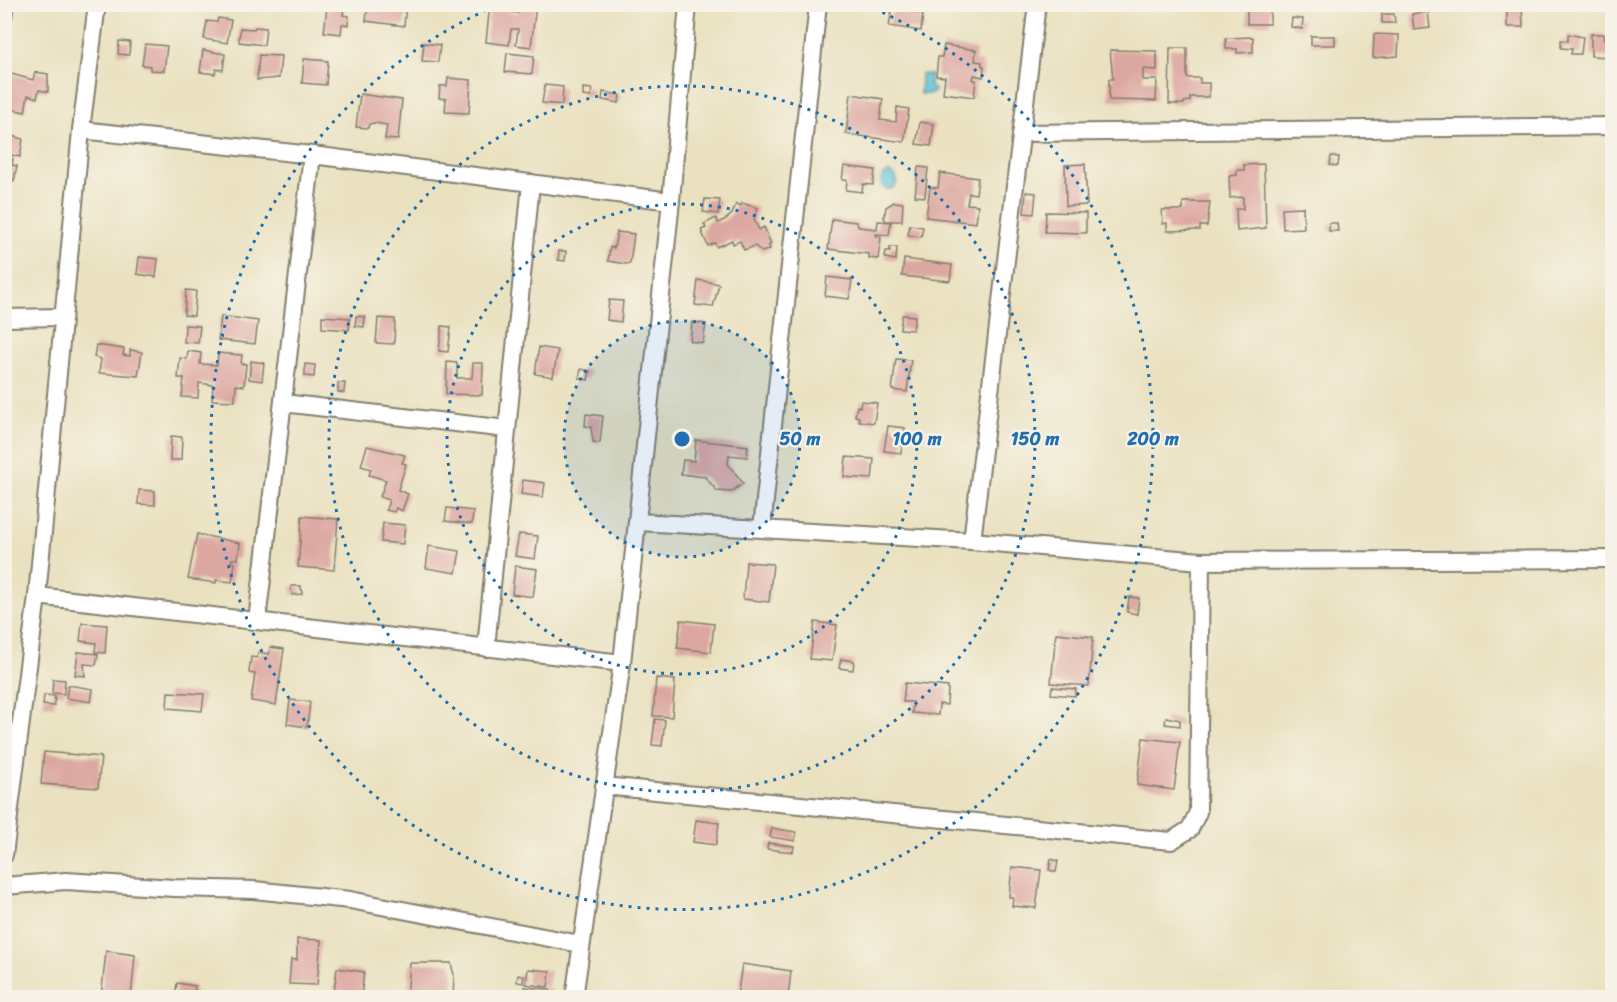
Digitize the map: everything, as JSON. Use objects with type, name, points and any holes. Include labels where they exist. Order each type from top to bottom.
[{"type":"street","points":[[4,855],[37,596],[81,130],[97,4]]},
{"type":"street","points":[[574,998],[622,663],[671,201],[688,4]]},
{"type":"street","points":[[762,528],[818,4]]},
{"type":"street","points":[[972,541],[1037,4]]},
{"type":"street","points":[[1023,133],[1612,126]]},
{"type":"street","points":[[81,130],[312,155],[671,201]]},
{"type":"street","points":[[257,621],[312,155]]},
{"type":"street","points":[[486,648],[531,183]]},
{"type":"street","points":[[4,318],[63,316]]},
{"type":"street","points":[[283,402],[507,429]]},
{"type":"street","points":[[638,522],[972,541],[1201,561],[1612,559]]},
{"type":"street","points":[[604,786],[1171,841],[1190,829],[1198,812],[1201,561]]},
{"type":"street","points":[[37,596],[622,663]]},
{"type":"street","points":[[4,886],[66,881],[265,891],[351,900],[580,944]]},
{"type":"water","points":[[921,74],[931,75],[930,86],[935,91],[932,94],[920,94]]},
{"type":"water","points":[[889,173],[895,175],[897,181],[895,187],[889,189],[883,187],[881,181],[883,175]]},
{"type":"building","points":[[4,4],[14,4],[12,20],[4,19]]},
{"type":"building","points":[[316,4],[344,4],[343,15],[349,16],[348,25],[342,24],[341,34],[324,32],[327,7]]},
{"type":"building","points":[[368,4],[406,4],[404,26],[366,21]]},
{"type":"building","points":[[490,4],[505,5],[504,11],[518,13],[519,4],[536,5],[531,47],[516,45],[518,29],[511,29],[509,45],[486,42]]},
{"type":"building","points":[[764,4],[790,4],[790,11],[764,9]]},
{"type":"building","points":[[1247,5],[1270,6],[1270,24],[1247,24]]},
{"type":"building","points":[[1507,5],[1522,5],[1523,27],[1507,27]]},
{"type":"building","points":[[902,8],[923,14],[921,31],[889,26],[892,9],[901,11]]},
{"type":"building","points":[[1428,12],[1430,28],[1414,30],[1412,14]]},
{"type":"building","points":[[1382,14],[1394,14],[1395,23],[1382,23]]},
{"type":"building","points":[[218,18],[231,20],[227,43],[204,39],[207,21],[217,22]]},
{"type":"building","points":[[1292,18],[1303,19],[1302,29],[1291,27]]},
{"type":"building","points":[[255,27],[266,28],[264,45],[239,42],[240,28],[254,29]]},
{"type":"building","points":[[1374,34],[1399,35],[1398,56],[1373,58]]},
{"type":"building","points":[[1568,34],[1583,37],[1581,54],[1571,54],[1572,49],[1561,48],[1561,40],[1568,41]]},
{"type":"building","points":[[1591,34],[1604,34],[1604,39],[1612,39],[1612,57],[1591,56]]},
{"type":"building","points":[[1311,36],[1335,36],[1335,45],[1311,45]]},
{"type":"building","points":[[1253,37],[1253,52],[1237,53],[1237,49],[1226,49],[1226,38]]},
{"type":"building","points":[[119,41],[130,42],[129,55],[118,54]]},
{"type":"building","points":[[424,43],[440,45],[438,62],[422,61]]},
{"type":"building","points":[[145,44],[167,46],[164,71],[150,70],[150,66],[142,65]]},
{"type":"building","points":[[944,45],[976,50],[975,61],[982,62],[984,66],[983,77],[974,75],[973,80],[976,80],[974,97],[943,93],[945,77],[936,76],[938,57],[942,57]]},
{"type":"building","points":[[1170,48],[1187,48],[1187,78],[1200,78],[1200,83],[1209,83],[1209,97],[1190,97],[1190,101],[1184,104],[1169,104]]},
{"type":"building","points":[[203,50],[225,54],[223,70],[216,69],[215,74],[200,72]]},
{"type":"building","points":[[1110,50],[1157,51],[1157,70],[1143,69],[1143,80],[1157,80],[1156,101],[1109,100],[1109,79],[1113,79]]},
{"type":"building","points":[[507,53],[534,56],[532,74],[505,72]]},
{"type":"building","points":[[259,55],[281,56],[279,78],[257,80]]},
{"type":"building","points":[[304,59],[328,61],[326,85],[302,83]]},
{"type":"building","points":[[4,72],[33,80],[35,72],[48,74],[48,92],[39,90],[37,98],[28,95],[25,112],[5,108],[8,92],[4,91]]},
{"type":"building","points":[[448,78],[471,80],[469,113],[445,112],[446,99],[439,98],[440,86],[447,86]]},
{"type":"building","points":[[545,85],[563,87],[562,105],[542,103]]},
{"type":"building","points":[[583,88],[592,89],[591,97],[583,96]]},
{"type":"building","points":[[603,92],[620,95],[619,103],[602,100]]},
{"type":"building","points":[[360,94],[402,100],[398,140],[385,139],[387,125],[375,123],[369,124],[368,128],[356,127]]},
{"type":"building","points":[[851,94],[883,99],[880,120],[896,122],[897,107],[909,109],[904,142],[846,134]]},
{"type":"building","points":[[920,122],[934,124],[931,146],[916,144]]},
{"type":"building","points":[[4,134],[23,139],[20,157],[11,155],[10,158],[13,159],[12,165],[17,166],[14,181],[4,179]]},
{"type":"building","points":[[1331,156],[1339,157],[1338,166],[1330,165]]},
{"type":"building","points":[[1085,164],[1087,205],[1066,206],[1065,165]]},
{"type":"building","points":[[1264,164],[1266,228],[1237,231],[1236,209],[1243,209],[1243,197],[1230,198],[1229,176],[1237,175],[1237,170],[1244,170],[1244,165]]},
{"type":"building","points":[[844,166],[875,170],[873,185],[863,184],[862,192],[846,190],[847,180],[842,180]]},
{"type":"building","points":[[918,167],[928,168],[925,197],[915,196]]},
{"type":"building","points":[[940,173],[978,178],[976,194],[969,193],[967,204],[978,205],[976,223],[926,217],[930,187],[938,188]]},
{"type":"building","points":[[1026,192],[1036,193],[1034,214],[1024,213]]},
{"type":"building","points":[[705,199],[720,200],[718,214],[703,212]]},
{"type":"building","points":[[894,202],[903,203],[902,221],[886,221],[884,218],[886,207]]},
{"type":"building","points":[[1183,202],[1210,202],[1207,226],[1200,226],[1200,230],[1167,231],[1167,223],[1163,224],[1162,210],[1183,210]]},
{"type":"building","points":[[742,203],[758,208],[754,219],[759,230],[764,227],[771,244],[770,249],[762,252],[755,246],[744,250],[740,241],[733,244],[732,240],[717,247],[715,243],[708,246],[701,230],[706,228],[704,224],[716,218],[718,223],[726,219],[732,214],[736,204],[741,206]]},
{"type":"building","points":[[1303,207],[1304,228],[1283,229],[1282,208]]},
{"type":"building","points":[[1046,212],[1086,213],[1086,233],[1045,232]]},
{"type":"building","points":[[832,219],[856,222],[859,227],[877,229],[878,221],[891,222],[889,235],[876,234],[881,237],[878,259],[869,258],[869,254],[828,249]]},
{"type":"building","points":[[1329,223],[1337,223],[1338,231],[1329,231]]},
{"type":"building","points":[[910,225],[923,227],[921,237],[908,235]]},
{"type":"building","points":[[617,232],[634,234],[630,263],[608,261],[610,247],[614,248]]},
{"type":"building","points":[[890,247],[897,247],[896,260],[885,258],[886,251],[890,251]]},
{"type":"building","points":[[559,251],[566,251],[565,261],[558,260]]},
{"type":"building","points":[[139,257],[158,259],[156,277],[137,274]]},
{"type":"building","points":[[904,259],[952,265],[950,281],[902,276]]},
{"type":"building","points":[[827,277],[852,280],[849,299],[825,296]]},
{"type":"building","points":[[698,280],[719,284],[713,307],[695,305]]},
{"type":"building","points":[[186,290],[196,291],[194,316],[184,315]]},
{"type":"building","points":[[609,300],[623,301],[621,322],[607,320]]},
{"type":"building","points":[[902,315],[915,316],[913,330],[900,329]]},
{"type":"building","points":[[221,316],[258,321],[255,344],[218,340]]},
{"type":"building","points":[[322,316],[350,318],[349,330],[322,328]]},
{"type":"building","points":[[356,316],[365,317],[364,327],[355,326]]},
{"type":"building","points":[[378,318],[395,319],[394,344],[376,343]]},
{"type":"building","points":[[692,322],[706,324],[703,343],[690,341]]},
{"type":"building","points":[[185,325],[200,326],[198,343],[184,342]]},
{"type":"building","points":[[442,326],[451,327],[448,352],[439,351]]},
{"type":"building","points":[[96,345],[124,349],[123,355],[130,356],[130,350],[142,352],[138,376],[99,373],[101,359],[94,357]]},
{"type":"building","points":[[539,347],[558,350],[553,377],[535,374]]},
{"type":"building","points":[[188,351],[201,353],[200,364],[217,365],[218,353],[242,355],[241,364],[246,364],[244,386],[236,385],[235,401],[212,400],[213,385],[199,383],[198,398],[182,397],[184,378],[178,378],[180,358],[187,359]]},
{"type":"building","points":[[896,359],[911,360],[907,392],[892,390]]},
{"type":"building","points":[[251,361],[264,363],[262,381],[249,379]]},
{"type":"building","points":[[447,362],[457,363],[457,378],[472,378],[473,363],[483,363],[482,395],[446,394]]},
{"type":"building","points":[[305,364],[315,365],[314,377],[305,376]]},
{"type":"building","points":[[581,369],[590,371],[588,380],[579,378]]},
{"type":"building","points":[[338,383],[345,383],[344,393],[338,392]]},
{"type":"building","points":[[861,401],[877,403],[874,423],[859,421],[859,417],[855,416],[857,406],[860,407]]},
{"type":"building","points":[[586,414],[603,416],[600,443],[593,442],[591,427],[585,426]]},
{"type":"building","points":[[888,426],[905,428],[901,453],[884,451]]},
{"type":"building","points":[[171,436],[182,437],[181,460],[170,460]]},
{"type":"building","points":[[696,440],[748,446],[747,457],[729,455],[728,464],[743,483],[731,492],[717,491],[705,477],[681,474],[683,460],[694,461]]},
{"type":"building","points":[[367,446],[405,455],[402,463],[406,464],[398,490],[408,494],[402,511],[396,508],[394,512],[386,510],[389,500],[380,497],[386,480],[369,475],[371,469],[361,466]]},
{"type":"building","points":[[846,457],[874,459],[872,479],[844,477]]},
{"type":"building","points":[[523,480],[545,483],[543,497],[521,494]]},
{"type":"building","points":[[139,490],[155,491],[155,505],[138,504]]},
{"type":"building","points":[[447,508],[473,511],[472,524],[445,521]]},
{"type":"building","points":[[302,516],[338,519],[334,570],[298,567]]},
{"type":"building","points":[[383,523],[405,525],[403,544],[381,542]]},
{"type":"building","points":[[197,534],[240,543],[238,559],[232,559],[231,562],[235,563],[232,582],[216,580],[216,583],[188,579]]},
{"type":"building","points":[[519,534],[538,536],[535,559],[515,556]]},
{"type":"building","points":[[429,546],[460,551],[456,573],[426,568]]},
{"type":"building","points":[[746,562],[773,564],[769,602],[743,599]]},
{"type":"building","points":[[515,566],[537,569],[533,597],[512,594]]},
{"type":"building","points":[[291,586],[301,586],[302,594],[292,595]]},
{"type":"building","points":[[1129,597],[1139,598],[1137,614],[1127,612]]},
{"type":"building","points":[[681,620],[714,624],[711,652],[677,648]]},
{"type":"building","points":[[815,622],[837,625],[832,661],[810,659]]},
{"type":"building","points":[[82,623],[107,625],[105,653],[95,652],[96,643],[80,641]]},
{"type":"building","points":[[1056,633],[1093,637],[1089,686],[1051,683]]},
{"type":"building","points":[[270,647],[284,649],[276,705],[251,701],[255,674],[249,673],[251,657],[257,658],[258,652],[269,654]]},
{"type":"building","points":[[78,652],[98,654],[96,665],[84,664],[85,676],[75,675]]},
{"type":"building","points":[[841,659],[854,661],[853,670],[839,668]]},
{"type":"building","points":[[656,678],[675,680],[672,717],[653,716]]},
{"type":"building","points":[[53,679],[65,680],[64,694],[52,693]]},
{"type":"building","points":[[905,683],[948,687],[947,705],[939,704],[938,715],[912,713],[913,702],[903,702]]},
{"type":"building","points":[[68,685],[93,689],[91,702],[66,698]]},
{"type":"building","points":[[1052,687],[1076,689],[1075,696],[1051,694]]},
{"type":"building","points":[[168,692],[204,694],[202,711],[167,708]]},
{"type":"building","points":[[44,695],[55,696],[54,706],[43,705]]},
{"type":"building","points":[[290,700],[310,702],[307,727],[287,724]]},
{"type":"building","points":[[1166,717],[1180,720],[1180,726],[1165,724]]},
{"type":"building","points":[[655,719],[665,720],[662,746],[652,745]]},
{"type":"building","points":[[1143,738],[1180,742],[1174,790],[1137,785]]},
{"type":"building","points":[[44,752],[101,757],[98,788],[41,784]]},
{"type":"building","points":[[696,820],[719,823],[716,845],[693,842]]},
{"type":"building","points":[[772,828],[796,832],[795,841],[770,837]]},
{"type":"building","points":[[768,843],[794,846],[793,852],[767,849]]},
{"type":"building","points":[[1051,859],[1058,861],[1056,872],[1049,870]]},
{"type":"building","points":[[1012,867],[1041,870],[1036,908],[1012,906],[1013,897],[1009,897]]},
{"type":"building","points":[[297,939],[321,940],[317,985],[289,984],[291,959],[297,960]]},
{"type":"building","points":[[106,951],[135,955],[131,998],[101,998]]},
{"type":"building","points":[[410,963],[451,963],[454,975],[453,998],[407,998]]},
{"type":"building","points":[[742,964],[791,971],[788,998],[737,998]]},
{"type":"building","points":[[337,968],[364,972],[361,998],[333,998]]},
{"type":"building","points":[[528,969],[550,971],[548,987],[526,984]]},
{"type":"building","points":[[518,975],[524,976],[523,983],[517,982]]},
{"type":"building","points":[[177,983],[195,986],[194,998],[175,998]]},
{"type":"building","points":[[525,987],[550,989],[550,998],[524,998]]}]
